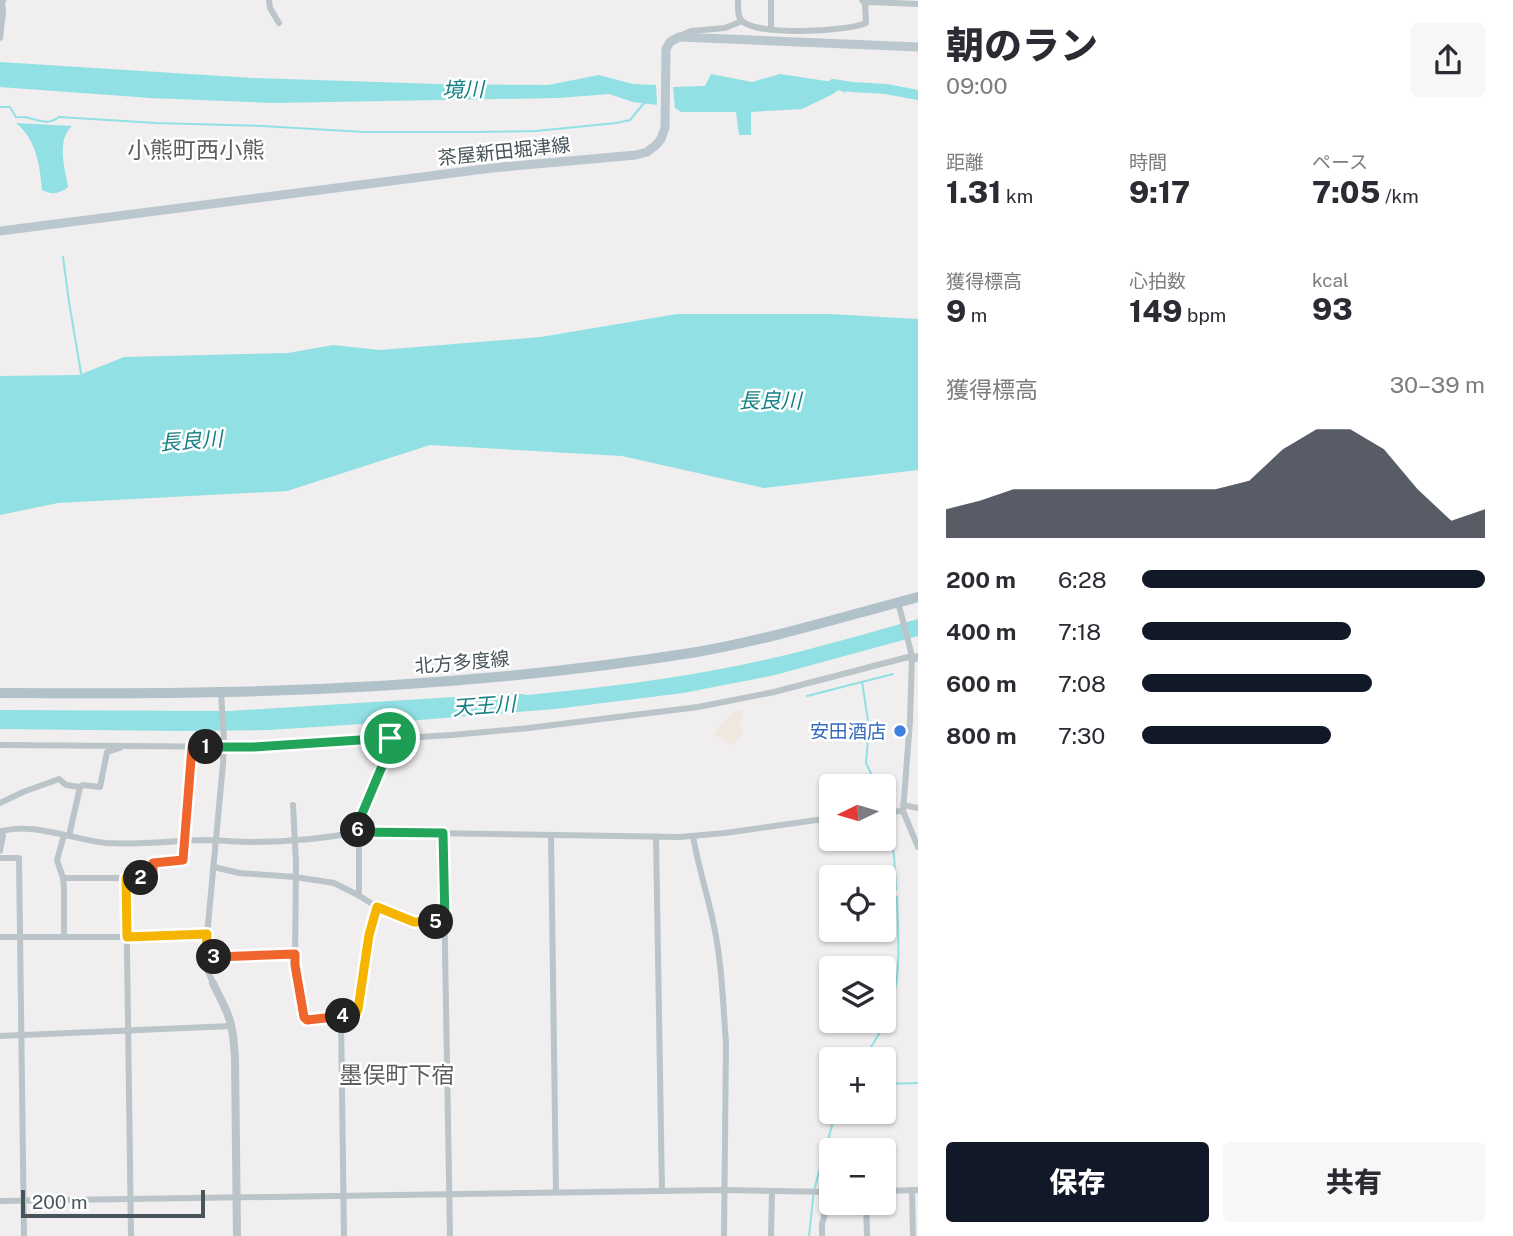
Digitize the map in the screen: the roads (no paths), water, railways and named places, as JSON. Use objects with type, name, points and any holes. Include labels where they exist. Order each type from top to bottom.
[{"type":"main road","points":[[679,37],[918,47]]},
{"type":"main road","name":"茶屋新田堀津線","points":[[0,231],[492,168],[647,152],[661,139],[665,128],[666,49],[670,42],[679,37]]},
{"type":"main road","name":"北方多度線","points":[[0,693],[221,696],[558,671],[699,651],[773,636],[918,597]]},
{"type":"street","points":[[0,38],[3,22],[1,0]]},
{"type":"street","points":[[269,0],[270,8],[279,23]]},
{"type":"street","points":[[738,0],[738,14],[742,21],[752,26],[771,29],[832,30],[866,23],[864,2],[918,4]]},
{"type":"street","points":[[771,0],[771,29]]},
{"type":"street","points":[[679,37],[691,31],[725,28],[742,21]]},
{"type":"street","points":[[898,602],[913,655],[903,808],[918,847]]},
{"type":"street","points":[[0,745],[192,747],[344,742],[529,728],[698,707],[774,692],[913,655]]},
{"type":"street","points":[[221,696],[223,744],[206,957],[207,969],[231,1026],[235,1059],[237,1236]]},
{"type":"street","points":[[909,722],[918,724]]},
{"type":"street","points":[[358,895],[359,821],[383,764],[390,738]]},
{"type":"street","points":[[0,803],[59,779],[66,785],[100,787],[107,752],[123,745]]},
{"type":"street","points":[[63,878],[153,878],[153,863],[183,860],[192,747]]},
{"type":"street","points":[[64,937],[63,878],[57,860],[80,787]]},
{"type":"street","points":[[293,805],[295,965],[304,1017],[307,1020],[356,1014],[369,935],[377,907]]},
{"type":"street","points":[[896,809],[918,808]]},
{"type":"street","points":[[0,851],[3,835],[1,831],[19,827],[126,844],[294,841],[358,832],[694,836],[819,820]]},
{"type":"street","points":[[443,833],[450,1236]]},
{"type":"street","points":[[551,835],[556,1192]]},
{"type":"street","points":[[694,836],[719,958],[726,1044],[724,1236]]},
{"type":"street","points":[[656,837],[662,1191]]},
{"type":"street","points":[[0,858],[19,858],[24,1236]]},
{"type":"street","points":[[214,867],[239,873],[334,883],[377,907],[414,922],[445,922]]},
{"type":"street","points":[[126,878],[131,1236]]},
{"type":"street","points":[[0,937],[207,934]]},
{"type":"street","points":[[206,957],[295,954]]},
{"type":"street","points":[[341,1016],[344,1236]]},
{"type":"street","points":[[0,1036],[231,1026]]},
{"type":"street","points":[[0,1200],[725,1190],[819,1192]]},
{"type":"street","points":[[896,1191],[915,1190],[913,1236]]},
{"type":"street","points":[[771,1236],[772,1191]]},
{"type":"street","points":[[822,1236],[825,1215]]},
{"type":"street","points":[[866,1215],[867,1236]]},
{"type":"water","points":[[0,62],[253,78],[440,84],[548,85],[599,75],[633,84],[656,85],[657,105],[633,102],[609,94],[559,98],[273,103],[150,98],[0,87]]},
{"type":"water","points":[[711,74],[752,82],[780,74],[846,84],[846,93],[838,90],[802,109],[751,112],[751,135],[739,135],[736,112],[681,112],[675,108],[673,87],[705,86]]},
{"type":"water","points":[[16,123],[72,126],[64,139],[63,147],[68,187],[55,193],[42,190],[38,162],[32,145],[23,129]]},
{"type":"water","name":"長良川","points":[[677,314],[830,314],[918,319],[918,470],[764,488],[622,456],[430,445],[287,491],[58,503],[0,515],[0,376],[79,375],[124,357],[288,353],[333,345],[380,350],[541,337]]},
{"type":"water","name":"天王川","points":[[918,619],[918,636],[775,675],[683,693],[555,709],[268,730],[0,729],[0,710],[229,711],[516,693],[527,695],[610,686],[768,659]]},
{"type":"waterway","name":"境川","points":[[833,84],[918,95]]},
{"type":"waterway","points":[[0,107],[10,107],[16,117],[44,122],[59,117],[364,132],[471,132],[536,131],[616,123],[630,120],[644,103]]},
{"type":"waterway","points":[[63,257],[81,373]]},
{"type":"waterway","points":[[807,696],[893,674]]},
{"type":"waterway","points":[[862,682],[869,727],[866,763],[871,774]]},
{"type":"waterway","points":[[893,851],[895,865]]},
{"type":"waterway","points":[[871,1047],[886,1021],[895,991],[898,960],[897,897]]},
{"type":"waterway","points":[[896,1084],[918,1083]]},
{"type":"waterway","points":[[809,1236],[814,1190],[832,1124]]},
{"type":"place","name":"安田酒店","points":[[900,731]]},
{"type":"district","name":"小熊町西小熊","points":[[196,150]]},
{"type":"district","name":"墨俣町下宿","points":[[397,1075]]}]
